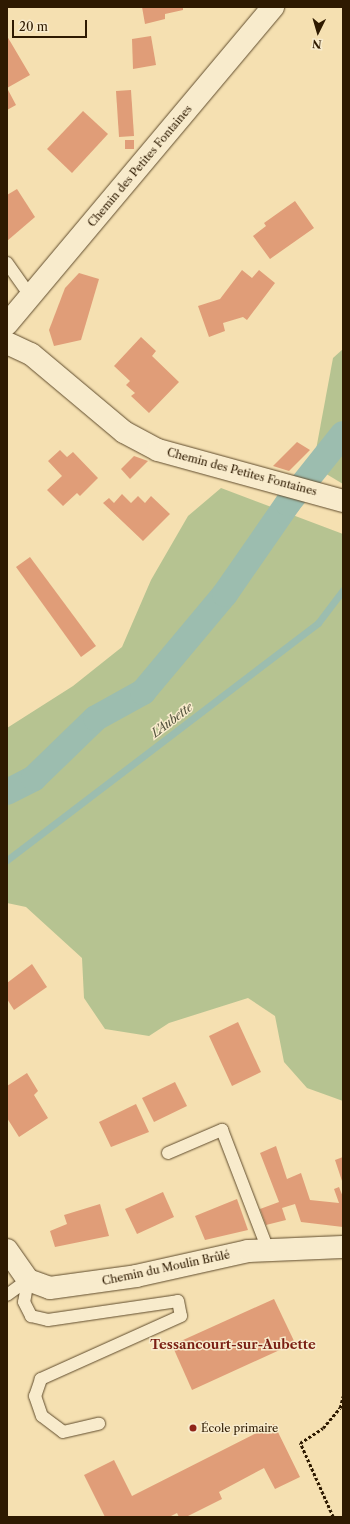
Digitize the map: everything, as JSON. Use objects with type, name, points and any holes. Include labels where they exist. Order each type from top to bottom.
[{"type":"street","name":"Chemin des Petites Fontaines","points":[[7,324],[273,7]]},
{"type":"street","name":"Chemin des Petites Fontaines","points":[[7,343],[32,354],[124,432],[158,450],[339,500]]},
{"type":"street","name":"Chemin du Moulin Brûlé","points":[[28,1280],[50,1288],[72,1288],[248,1251],[343,1246]]},
{"type":"street","points":[[7,1250],[28,1280]]},
{"type":"lane","points":[[7,263],[31,297]]},
{"type":"lane","points":[[168,1153],[222,1130],[268,1250]]},
{"type":"lane","points":[[7,1295],[28,1280]]},
{"type":"lane","points":[[28,1280],[24,1302],[31,1316],[48,1320],[178,1301],[181,1316],[41,1379],[35,1396],[42,1416],[64,1432],[99,1424]]},
{"type":"path","points":[[334,1517],[300,1443],[323,1428],[340,1408],[343,1396]]},
{"type":"green space","points":[[343,349],[343,484],[313,466],[333,358]]},
{"type":"green space","points":[[221,488],[343,534],[343,1101],[307,1088],[284,1062],[275,1016],[248,998],[169,1023],[149,1036],[105,1029],[84,998],[82,958],[26,907],[7,903],[7,728],[73,686],[122,647],[151,580],[188,516]]},
{"type":"building","points":[[142,7],[183,7],[183,10],[165,14],[165,19],[145,24]]},
{"type":"building","points":[[7,36],[30,75],[7,88]]},
{"type":"building","points":[[151,36],[156,65],[133,69],[132,39]]},
{"type":"building","points":[[7,88],[16,105],[7,110]]},
{"type":"building","points":[[131,90],[134,136],[119,137],[116,91]]},
{"type":"building","points":[[83,111],[108,134],[72,173],[47,149]]},
{"type":"building","points":[[125,140],[134,140],[134,149],[125,149]]},
{"type":"building","points":[[17,189],[35,217],[7,241],[7,195]]},
{"type":"building","points":[[295,201],[314,228],[270,259],[253,236],[266,226],[264,223]]},
{"type":"building","points":[[242,270],[252,278],[259,270],[275,283],[247,320],[243,317],[223,323],[225,331],[209,337],[198,306],[220,299]]},
{"type":"building","points":[[79,273],[99,279],[81,340],[54,346],[49,330],[65,288]]},
{"type":"building","points":[[141,337],[156,351],[152,356],[179,382],[149,413],[131,396],[135,393],[126,385],[130,381],[114,366]]},
{"type":"building","points":[[297,442],[310,450],[289,471],[273,466]]},
{"type":"building","points":[[60,450],[67,457],[73,452],[98,478],[80,496],[77,493],[63,506],[47,490],[62,476],[48,461]]},
{"type":"building","points":[[134,456],[148,461],[130,479],[121,469]]},
{"type":"building","points":[[122,494],[131,503],[138,496],[145,503],[151,496],[170,514],[143,541],[103,503],[109,498],[114,503]]},
{"type":"building","points":[[30,557],[96,646],[81,657],[16,567]]},
{"type":"building","points":[[32,964],[47,987],[14,1010],[7,999],[7,983]]},
{"type":"building","points":[[238,1022],[261,1072],[232,1086],[209,1036]]},
{"type":"building","points":[[27,1073],[38,1091],[34,1095],[48,1118],[19,1137],[7,1118],[7,1086]]},
{"type":"building","points":[[175,1082],[187,1106],[154,1122],[142,1098]]},
{"type":"building","points":[[136,1104],[149,1132],[111,1147],[99,1122]]},
{"type":"building","points":[[276,1146],[287,1179],[301,1173],[310,1200],[339,1203],[334,1189],[339,1187],[343,1197],[343,1227],[301,1222],[295,1204],[282,1208],[286,1220],[266,1225],[260,1209],[279,1202],[260,1153]]},
{"type":"building","points":[[343,1157],[343,1184],[335,1160]]},
{"type":"building","points":[[163,1192],[174,1217],[137,1234],[125,1209]]},
{"type":"building","points":[[237,1199],[248,1230],[205,1240],[195,1216]]},
{"type":"building","points":[[100,1204],[109,1236],[55,1247],[50,1231],[67,1224],[64,1215]]},
{"type":"building","points":[[274,1299],[295,1343],[192,1390],[172,1345]]},
{"type":"building","points":[[274,1424],[300,1477],[275,1489],[264,1468],[219,1492],[222,1499],[186,1517],[179,1517],[177,1513],[169,1517],[105,1517],[84,1475],[114,1460],[132,1496]]},
{"type":"waterway","points":[[7,792],[34,778],[96,718],[143,692],[225,594],[288,503],[343,434]]},
{"type":"waterway","name":"L'Aubette","points":[[7,860],[318,623],[343,590]]},
{"type":"place","name":"École primaire","points":[[193,1428]]},
{"type":"district","name":"Tessancourt-sur-Aubette","points":[[233,1344]]}]
